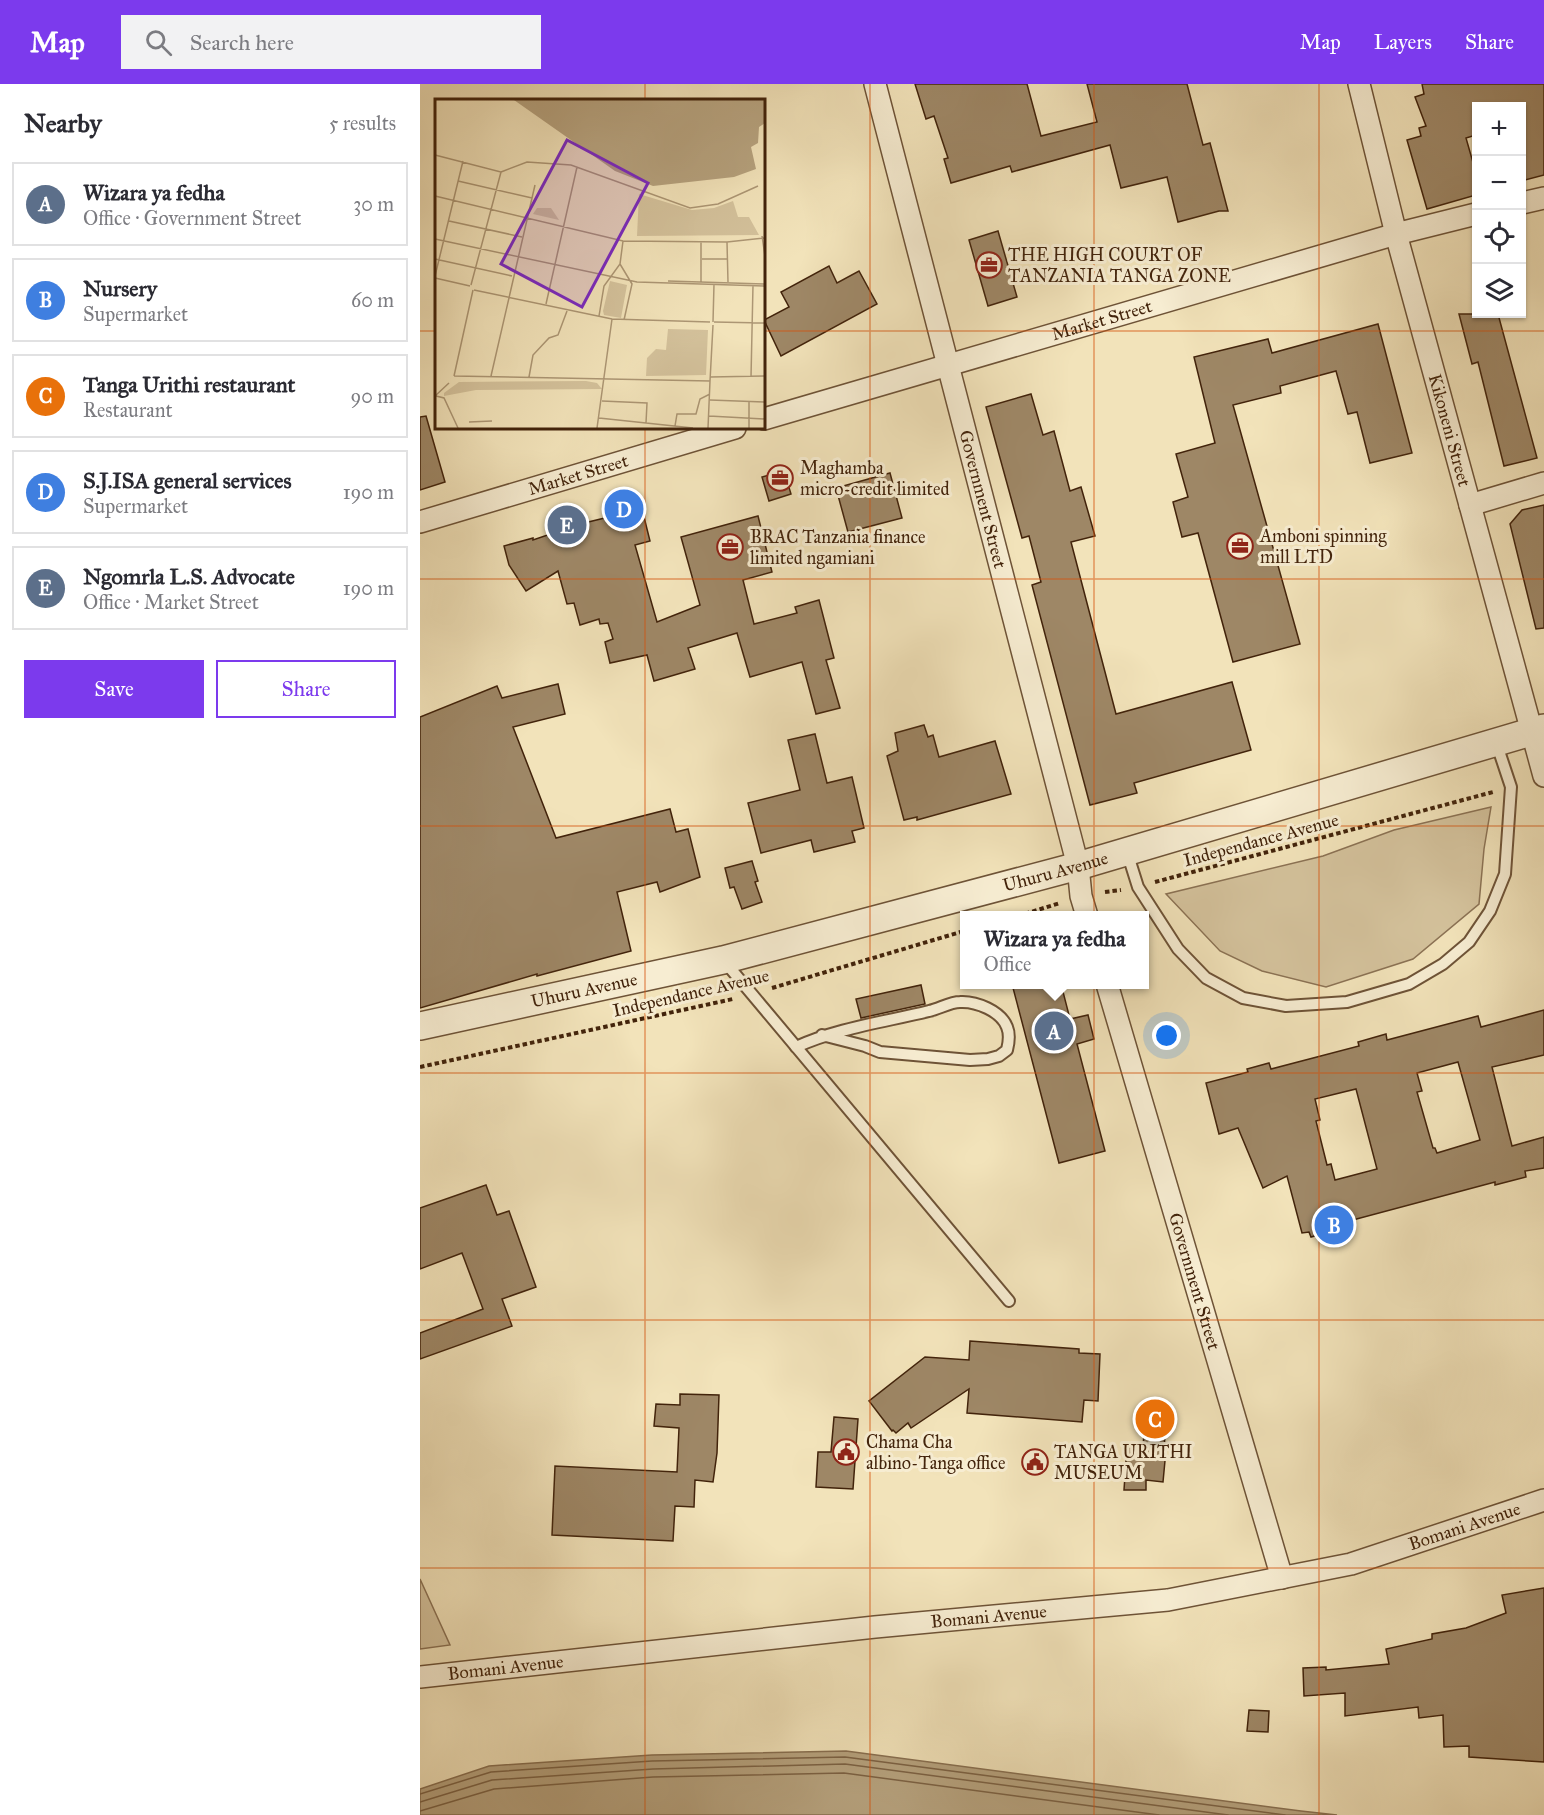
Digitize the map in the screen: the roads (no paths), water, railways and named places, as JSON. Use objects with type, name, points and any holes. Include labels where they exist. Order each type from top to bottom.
[{"type":"street","name":"Government Street","points":[[875,84],[1078,866],[1084,906]]},
{"type":"street","name":"Kikoneni Street","points":[[1359,84],[1396,234],[1470,505],[1538,730],[1544,776]]},
{"type":"street","points":[[1526,202],[1544,198]]},
{"type":"street","name":"Market Street","points":[[765,419],[1396,234],[1472,215]]},
{"type":"street","name":"Market Street","points":[[420,522],[732,429]]},
{"type":"street","points":[[1470,505],[1544,483]]},
{"type":"street","name":"Uhuru Avenue","points":[[420,1026],[723,960],[1078,866],[1538,730]]},
{"type":"street","name":"Government Street","points":[[1108,989],[1282,1578]]},
{"type":"street","name":"Bomani Avenue","points":[[420,1677],[874,1628],[1168,1600],[1351,1564],[1544,1500]]},
{"type":"lane","points":[[1127,852],[1138,887],[1178,949],[1206,978],[1243,999],[1286,1006],[1347,1002],[1409,984],[1443,964],[1469,942],[1490,911],[1505,874],[1511,787],[1496,742]]},
{"type":"lane","points":[[723,960],[1009,1301]]},
{"type":"lane","points":[[796,1047],[822,1035],[960,1002],[984,1006],[999,1017],[1007,1027],[1009,1038],[1007,1050],[999,1056],[970,1060],[880,1052],[822,1035]]},
{"type":"water","points":[[846,1751],[1337,1815],[420,1815],[420,1789],[489,1766],[652,1755]]},
{"type":"place","name":"THE HIGH COURT OF TANZANIA TANGA ZONE","points":[[989,265]]},
{"type":"place","name":"Maghamba micro-credit limited","points":[[780,478]]},
{"type":"place","name":"S.J.ISA general services","points":[[624,509]]},
{"type":"place","name":"Ngomrla L.S. Advocate","points":[[567,525]]},
{"type":"place","name":"Amboni spinning mill LTD","points":[[1240,546]]},
{"type":"place","name":"BRAC Tanzania finance limited ngamiani","points":[[730,547]]},
{"type":"place","name":"Wizara ya fedha","points":[[1054,1031]]},
{"type":"place","name":"Nursery","points":[[1334,1225]]},
{"type":"place","name":"Tanga Urithi restaurant","points":[[1155,1419]]},
{"type":"place","name":"Chama Cha albino-Tanga office","points":[[846,1452]]},
{"type":"place","name":"TANGA URITHI MUSEUM","points":[[1035,1462]]}]
